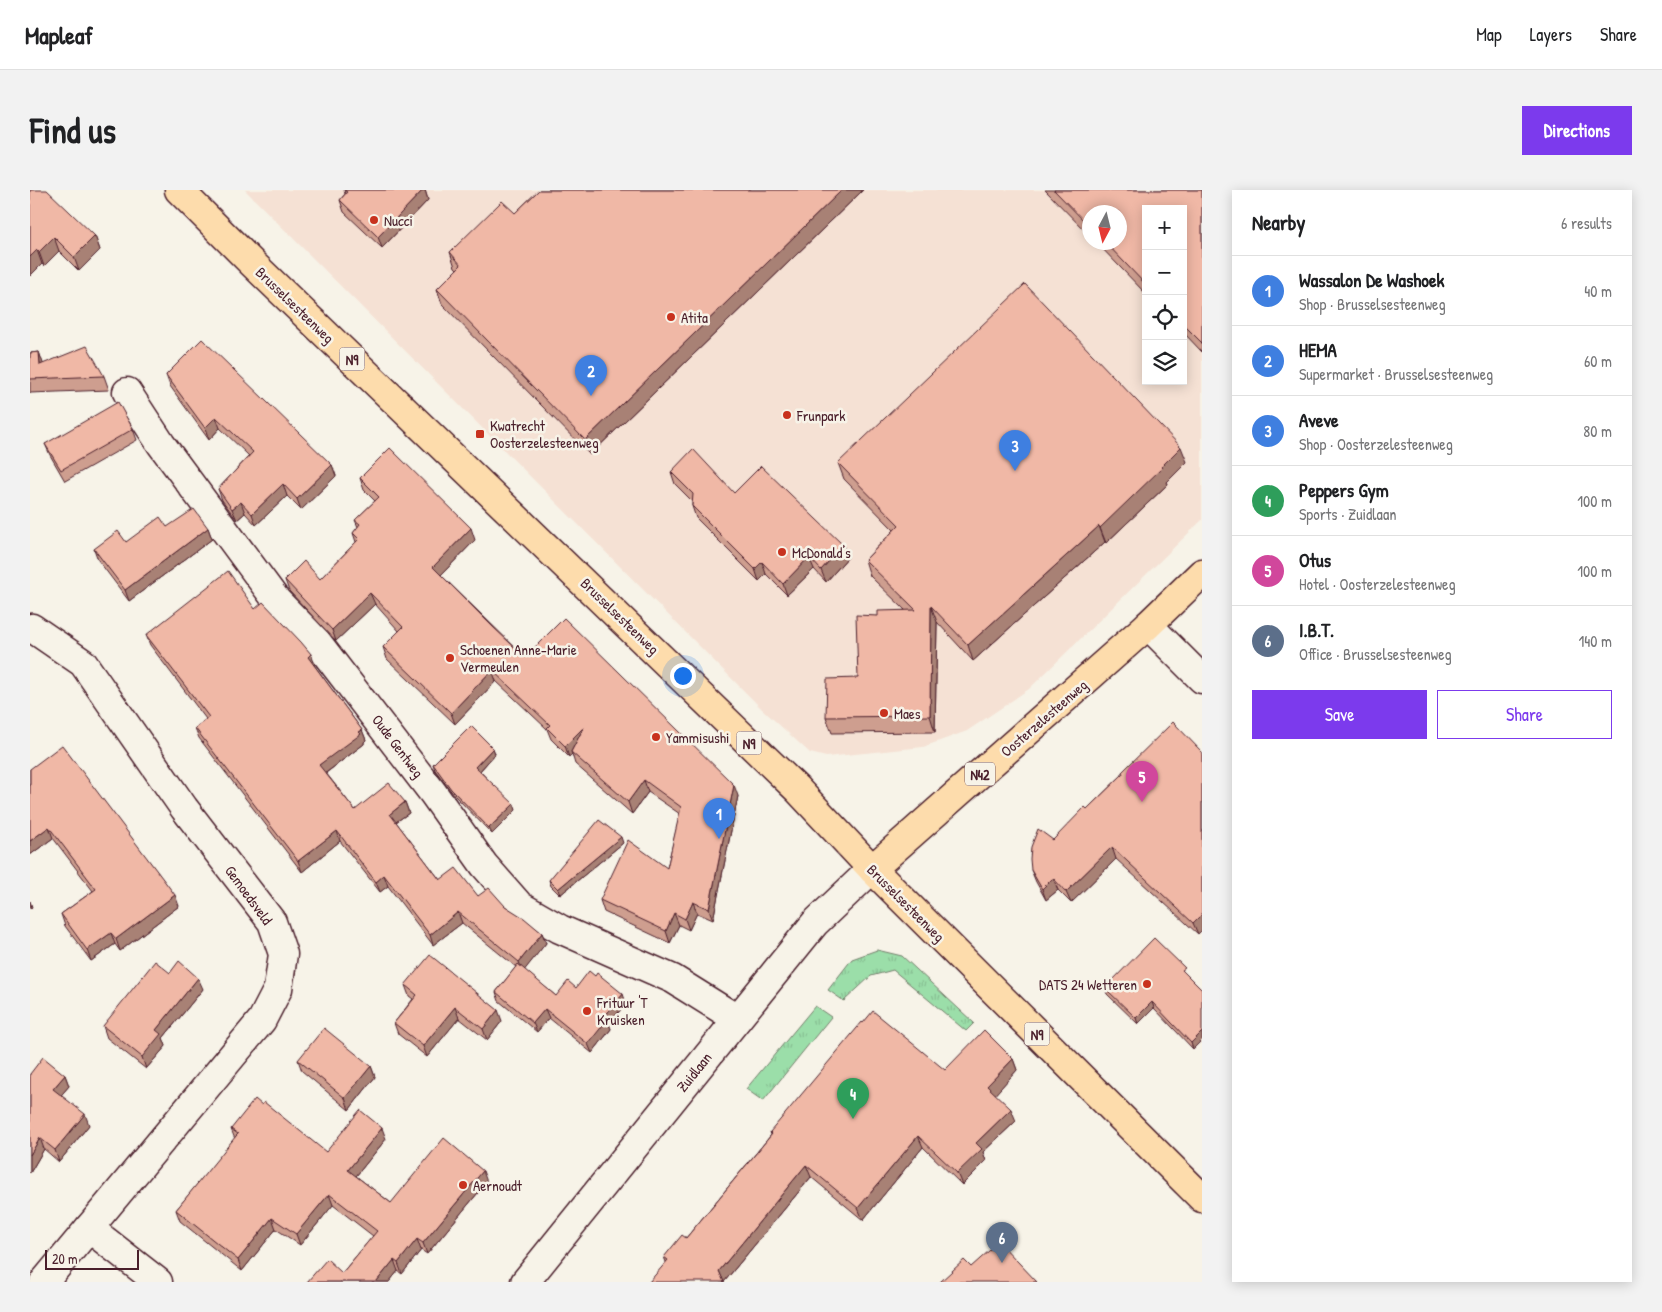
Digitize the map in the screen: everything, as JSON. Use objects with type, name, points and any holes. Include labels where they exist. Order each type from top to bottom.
[{"type":"main road","name":"Brusselsesteenweg","points":[[179,190],[253,264],[797,789],[872,869],[1202,1198]]},
{"type":"main road","name":"Oosterzelesteenweg","points":[[872,869],[1148,626],[1202,573]]},
{"type":"street","name":"Oude Gentweg","points":[[127,392],[161,444],[277,601],[317,642],[433,793],[484,865],[520,906],[560,929],[673,979],[737,1019]]},
{"type":"street","points":[[1148,626],[1202,679]]},
{"type":"street","name":"Gemoedsveld","points":[[30,629],[32,628],[83,662],[184,808],[272,922],[283,954],[278,989],[262,1020],[44,1282]]},
{"type":"street","name":"Zuidlaan","points":[[524,1282],[815,923],[872,869]]},
{"type":"street","points":[[89,1228],[158,1282]]},
{"type":"shaded area","points":[[245,190],[1202,190],[1202,520],[1029,689],[967,731],[923,747],[826,757],[810,753],[762,709]]},
{"type":"green space","points":[[877,950],[902,956],[974,1023],[966,1031],[893,970],[871,976],[844,1001],[828,990],[852,959]]},
{"type":"green space","points":[[815,1006],[831,1017],[763,1101],[746,1089]]},
{"type":"building","points":[[30,190],[47,190],[95,236],[74,257],[54,237],[39,252],[37,250],[30,257]]},
{"type":"building","points":[[344,190],[423,190],[378,237],[340,200],[347,192]]},
{"type":"building","points":[[539,190],[842,190],[585,440],[437,289],[461,265],[450,252],[502,201],[515,213]]},
{"type":"building","points":[[1054,190],[1202,190],[1202,343],[1187,328],[1187,205],[1142,205],[1142,281],[1113,250],[1127,250],[1127,205],[1082,205],[1082,219]]},
{"type":"building","points":[[1025,284],[1181,447],[1100,528],[1099,526],[968,645],[931,606],[930,716],[826,717],[827,679],[858,678],[856,615],[878,616],[878,611],[916,610],[865,560],[899,525],[838,463]]},
{"type":"building","points":[[202,339],[332,465],[297,499],[283,484],[252,514],[241,502],[232,509],[218,489],[253,452],[216,417],[205,428],[166,375]]},
{"type":"building","points":[[87,346],[104,376],[30,379],[30,353],[39,352],[40,365]]},
{"type":"building","points":[[118,402],[133,429],[61,470],[45,444]]},
{"type":"building","points":[[390,448],[471,528],[433,567],[493,627],[525,657],[564,618],[734,785],[709,909],[693,902],[685,919],[674,913],[666,931],[600,900],[628,840],[667,868],[681,807],[644,780],[628,802],[571,752],[584,727],[565,746],[547,728],[550,725],[492,670],[451,713],[383,647],[403,627],[370,593],[332,630],[285,580],[304,561],[320,579],[359,539],[353,533],[360,524],[355,520],[379,497],[360,478]]},
{"type":"building","points":[[693,449],[734,493],[761,466],[843,545],[821,570],[809,557],[783,584],[762,562],[755,569],[692,506],[693,494],[671,472]]},
{"type":"building","points":[[194,509],[208,528],[125,590],[94,549],[118,531],[126,542],[160,517],[167,527]]},
{"type":"building","points":[[228,571],[255,609],[263,602],[301,642],[311,654],[308,657],[362,730],[359,732],[361,734],[319,765],[355,810],[389,783],[405,802],[390,814],[440,880],[456,868],[478,896],[489,888],[505,906],[524,918],[542,933],[519,962],[458,912],[430,935],[384,875],[376,882],[337,831],[298,861],[195,728],[209,717],[146,635]]},
{"type":"building","points":[[1173,722],[1202,752],[1202,914],[1193,923],[1112,847],[1066,892],[1053,878],[1042,889],[1031,870],[1030,859],[1031,847],[1038,829],[1053,840],[1085,807],[1087,809],[1123,774],[1122,772]]},
{"type":"building","points":[[471,726],[493,748],[475,767],[514,804],[489,828],[451,789],[433,764]]},
{"type":"building","points":[[62,745],[175,895],[116,939],[111,933],[87,950],[61,914],[96,889],[49,827],[30,841],[30,769]]},
{"type":"building","points":[[599,820],[621,837],[558,889],[549,880]]},
{"type":"building","points":[[1154,938],[1185,968],[1182,970],[1202,990],[1202,1032],[1191,1043],[1152,1002],[1136,1018],[1105,988]]},
{"type":"building","points":[[430,955],[498,1010],[483,1029],[455,1007],[423,1046],[394,1023],[417,995],[405,985]]},
{"type":"building","points":[[155,961],[170,973],[179,961],[198,978],[156,1030],[161,1034],[142,1057],[103,1026]]},
{"type":"building","points":[[518,964],[556,996],[568,981],[576,988],[589,971],[595,976],[597,973],[623,994],[604,1017],[607,1020],[588,1044],[545,1009],[533,1023],[496,992]]},
{"type":"building","points":[[873,1011],[945,1070],[984,1030],[1013,1059],[987,1086],[1011,1109],[976,1143],[982,1149],[957,1173],[918,1136],[858,1208],[806,1165],[719,1271],[724,1282],[649,1282],[668,1260],[664,1257],[682,1235],[686,1238],[772,1134],[770,1132]]},
{"type":"building","points":[[324,1028],[371,1066],[345,1098],[298,1060]]},
{"type":"building","points":[[43,1057],[65,1075],[53,1089],[85,1114],[55,1150],[40,1138],[30,1155],[30,1074]]},
{"type":"building","points":[[255,1099],[262,1105],[264,1102],[326,1152],[360,1110],[382,1128],[348,1170],[391,1203],[444,1138],[483,1171],[423,1243],[417,1239],[398,1263],[394,1260],[376,1282],[307,1282],[327,1259],[342,1273],[377,1231],[329,1194],[296,1234],[272,1218],[238,1260],[176,1210],[238,1134],[231,1129]]},
{"type":"building","points":[[999,1242],[1037,1282],[940,1282],[964,1260],[971,1267]]},
{"type":"place","name":"Nucci","points":[[374,220]]},
{"type":"place","name":"Atita","points":[[671,317]]},
{"type":"place","name":"HEMA","points":[[591,396]]},
{"type":"place","name":"Frunpark","points":[[787,415]]},
{"type":"place","name":"Kwatrecht Oosterzelesteenweg","points":[[480,434]]},
{"type":"place","name":"Aveve","points":[[1015,471]]},
{"type":"place","name":"McDonald's","points":[[782,552]]},
{"type":"place","name":"Schoenen Anne-Marie Vermeulen","points":[[450,658]]},
{"type":"place","name":"Maes","points":[[884,713]]},
{"type":"place","name":"Yammisushi","points":[[656,737]]},
{"type":"place","name":"Otus","points":[[1142,802]]},
{"type":"place","name":"Wassalon De Washoek","points":[[719,839]]},
{"type":"place","name":"DATS 24 Wetteren","points":[[1147,984]]},
{"type":"place","name":"Frituur 'T Kruisken","points":[[587,1011]]},
{"type":"place","name":"Peppers Gym","points":[[853,1119]]},
{"type":"place","name":"Aernoudt","points":[[463,1185]]},
{"type":"place","name":"I.B.T.","points":[[1002,1263]]}]
